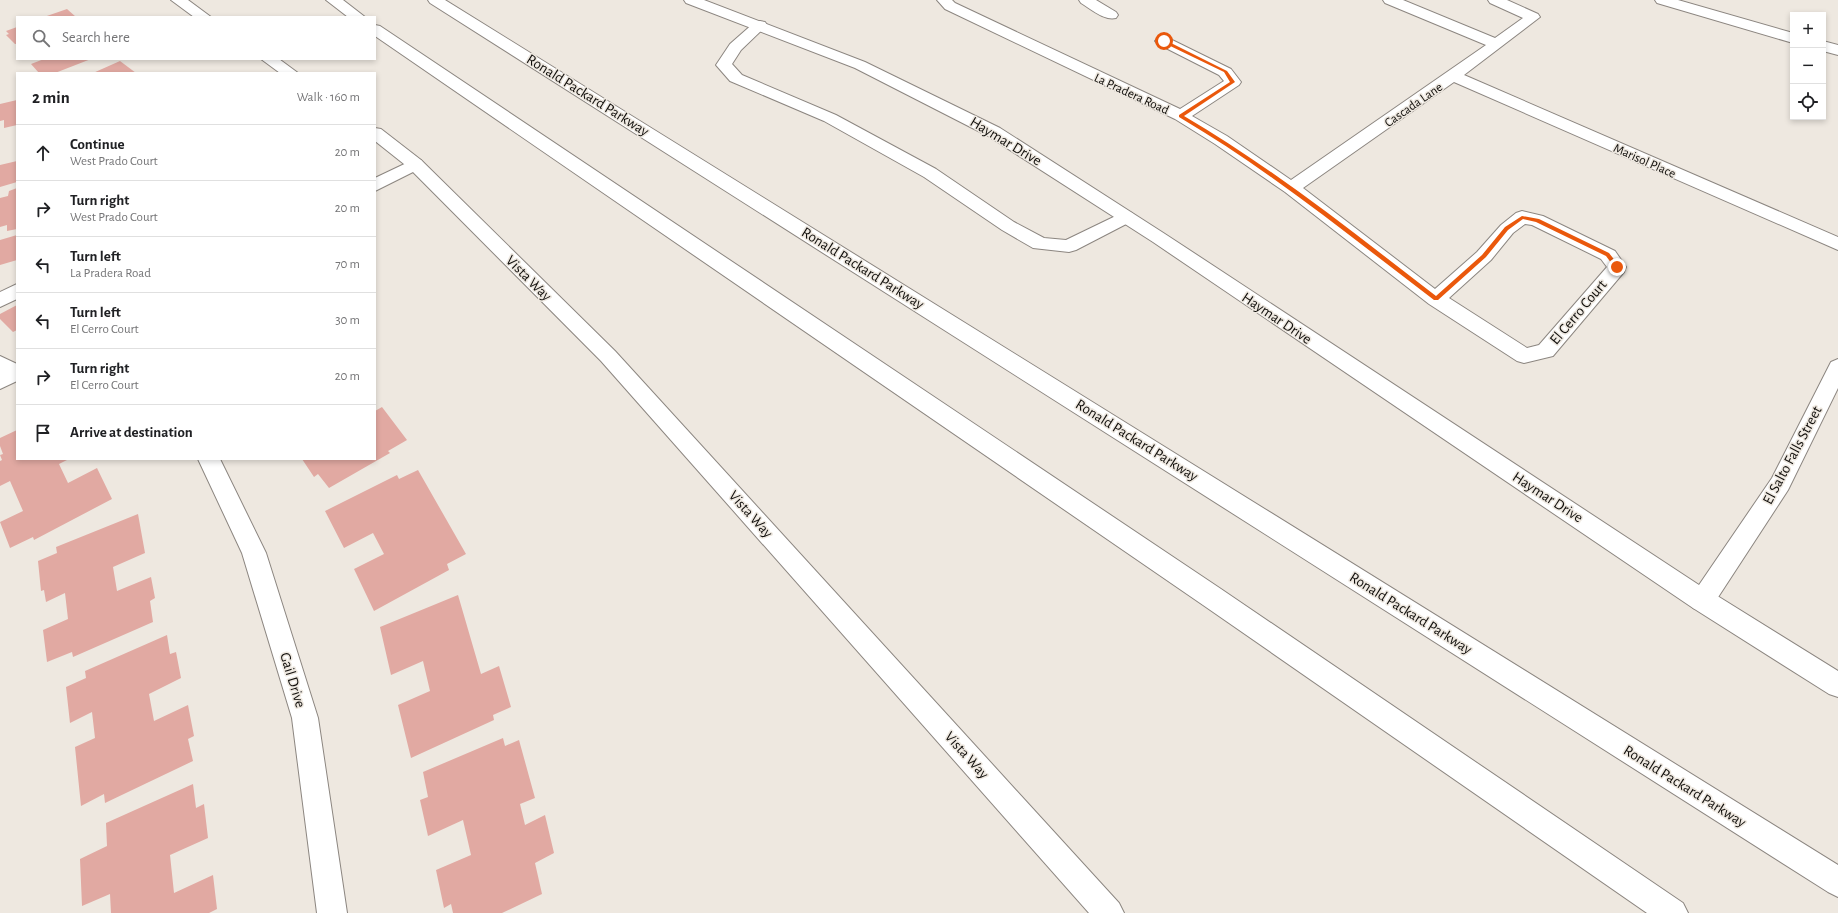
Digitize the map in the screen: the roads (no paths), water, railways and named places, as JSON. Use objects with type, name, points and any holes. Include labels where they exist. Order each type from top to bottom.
[{"type":"main road","points":[[178,0],[202,16]]},
{"type":"main road","points":[[330,0],[356,16]]},
{"type":"main road","name":"Ronald Packard Parkway","points":[[435,0],[1838,882]]},
{"type":"main road","name":"Haymar Drive","points":[[691,0],[760,25],[860,65],[994,132],[1702,600],[1838,684]]},
{"type":"main road","points":[[947,3],[969,0]]},
{"type":"main road","points":[[1086,0],[1111,15]]},
{"type":"main road","points":[[1390,0],[1496,44]]},
{"type":"main road","name":"Cascada Lane","points":[[1290,188],[1453,76],[1533,17],[1495,0]]},
{"type":"main road","points":[[1662,0],[1790,37]]},
{"type":"main road","name":"La Pradera Road","points":[[947,3],[1181,116],[1222,140],[1290,188],[1436,299],[1524,356]]},
{"type":"main road","points":[[760,25],[735,47],[724,65],[736,78],[837,122],[930,173],[1008,226],[1040,244],[1069,246],[1126,218]]},
{"type":"main road","points":[[376,30],[1192,583],[1673,913]]},
{"type":"main road","points":[[1164,41],[1226,72],[1233,82],[1181,116]]},
{"type":"main road","points":[[1826,47],[1838,50]]},
{"type":"main road","points":[[270,60],[288,72]]},
{"type":"main road","name":"Marisol Place","points":[[1453,76],[1838,244]]},
{"type":"main road","name":"Vista Way","points":[[376,134],[416,164],[608,356],[1109,913]]},
{"type":"main road","points":[[376,184],[416,164]]},
{"type":"main road","name":"El Cerro Court","points":[[1436,299],[1484,256],[1506,229],[1522,217],[1537,220],[1608,255],[1617,267],[1546,350],[1524,356]]},
{"type":"main road","points":[[0,300],[16,292]]},
{"type":"main road","name":"El Salto Falls Street","points":[[1702,600],[1780,484],[1838,367]]},
{"type":"main road","name":"Gail Drive","points":[[208,460],[254,553],[305,718],[332,913]]}]
